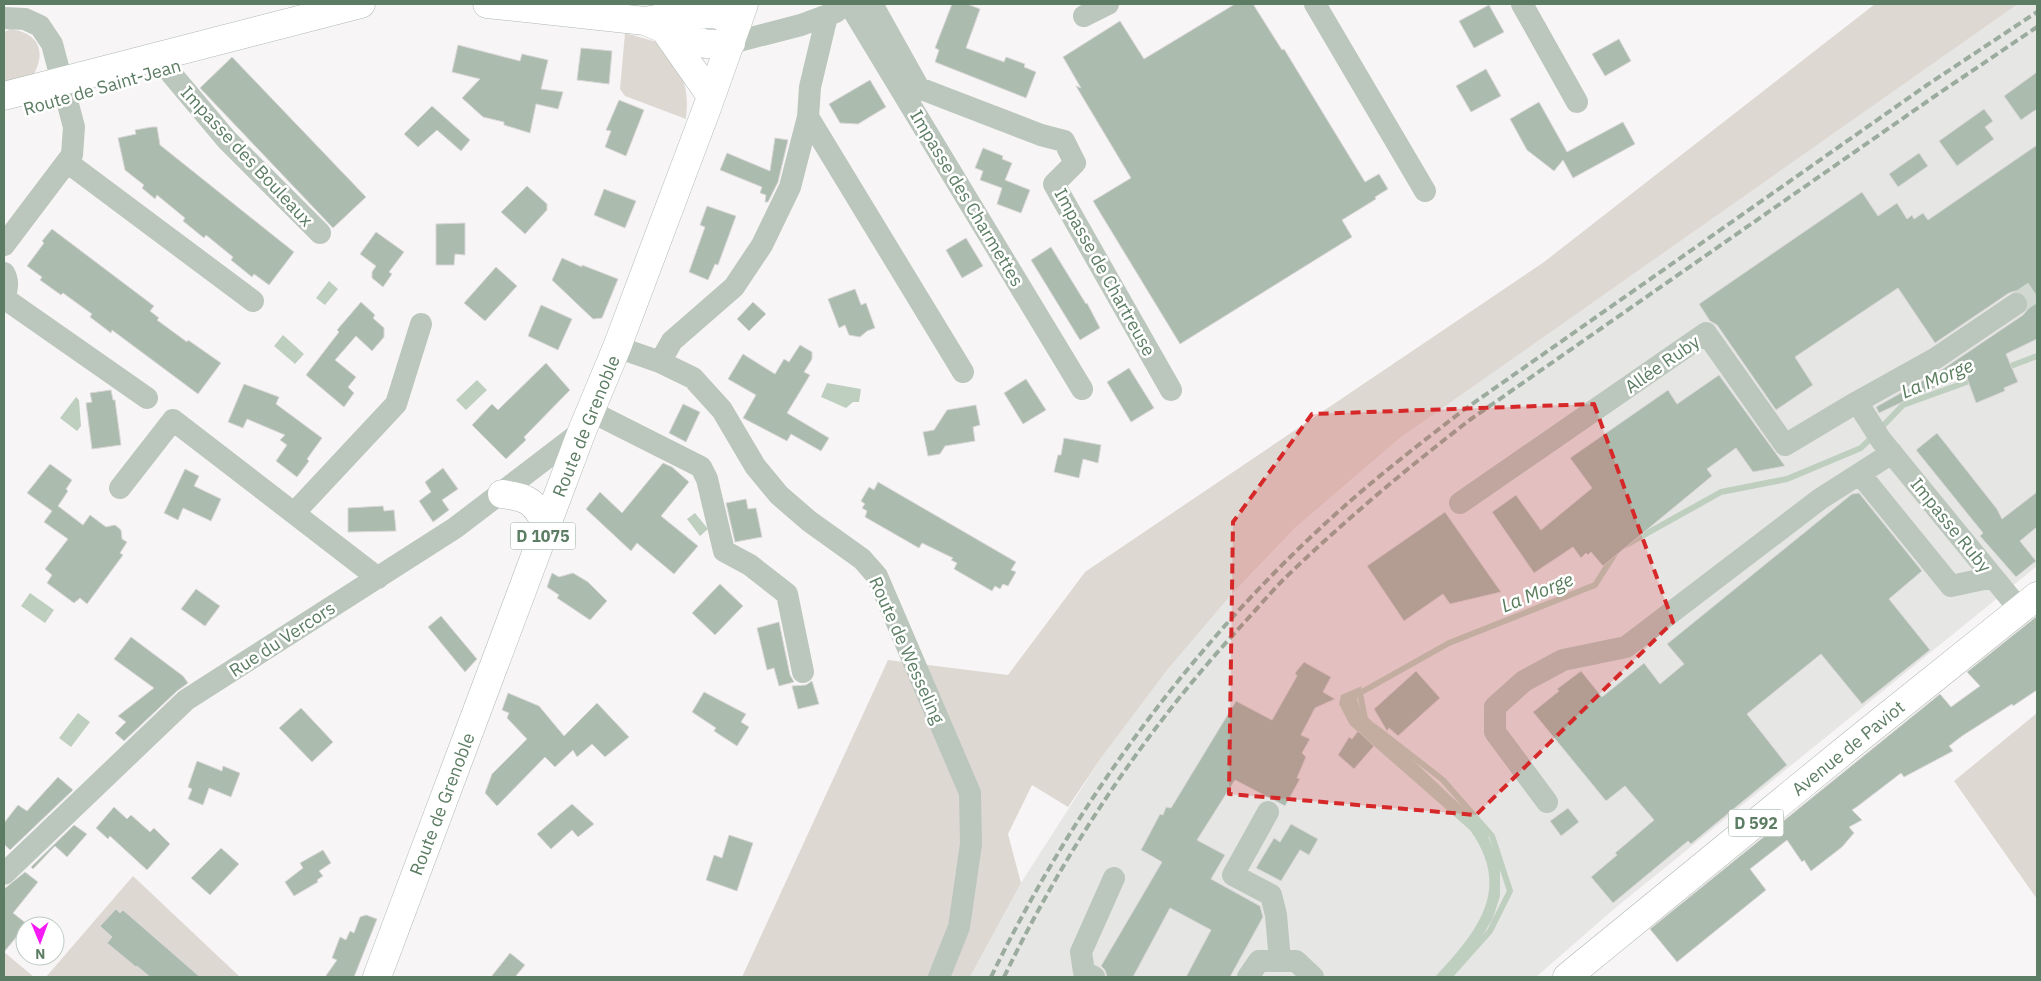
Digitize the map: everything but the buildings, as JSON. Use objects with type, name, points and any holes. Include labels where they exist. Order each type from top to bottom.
[{"type":"main road","name":"Route de Saint-Jean","points":[[4,115],[64,90],[171,61],[177,69],[225,40],[361,4]]},
{"type":"main road","points":[[486,4],[650,19],[715,14],[738,23]]},
{"type":"main road","points":[[650,19],[711,96]]},
{"type":"main road","name":"Route de Grenoble","points":[[377,977],[738,23]]},
{"type":"main road","name":"Route de Saint-Jean","points":[[4,96],[64,90]]},
{"type":"main road","points":[[507,490],[561,488]]},
{"type":"main road","points":[[507,490],[529,500],[538,509],[547,525]]},
{"type":"main road","name":"Avenue de Paviot","points":[[1567,977],[2028,603]]},
{"type":"street","points":[[1084,16],[1108,4]]},
{"type":"street","points":[[1315,4],[1425,191]]},
{"type":"street","points":[[1522,4],[1577,102]]},
{"type":"street","points":[[738,23],[802,25],[861,5]]},
{"type":"street","name":"Impasse des Charmettes","points":[[861,5],[1082,389]]},
{"type":"street","name":"Impasse de Chartreuse","points":[[861,5],[920,88],[1040,135],[1064,141],[1075,163],[1054,184],[1171,390]]},
{"type":"street","points":[[4,245],[72,155],[74,127],[52,44],[40,26],[19,14]]},
{"type":"street","points":[[660,362],[672,341],[734,287],[762,245],[790,187],[808,118],[810,88],[827,16]]},
{"type":"street","name":"Impasse des Bouleaux","points":[[171,61],[228,140],[320,232]]},
{"type":"street","points":[[808,118],[963,372]]},
{"type":"street","points":[[67,162],[253,301]]},
{"type":"street","points":[[4,273],[8,288],[4,299],[148,398]]},
{"type":"street","name":"Allée Ruby","points":[[1460,503],[1706,333],[1785,445],[1936,358],[2016,304]]},
{"type":"street","points":[[295,512],[396,404],[421,324]]},
{"type":"street","name":"Route de Wesseling","points":[[617,347],[660,362],[693,378],[722,410],[755,466],[779,495],[809,521],[862,559],[877,576],[970,793],[971,844],[958,927],[940,977]]},
{"type":"street","points":[[1547,802],[1495,732],[1496,707],[1524,681],[1563,660],[1626,647],[1820,499],[1860,474],[1886,447],[1857,402]]},
{"type":"street","points":[[120,488],[173,420],[295,512],[378,578]]},
{"type":"street","points":[[586,421],[701,467],[706,478],[724,552],[750,565],[787,594],[803,672]]},
{"type":"street","name":"Rue du Vercors","points":[[4,874],[186,700],[455,528],[507,490],[586,421]]},
{"type":"street","name":"Impasse Ruby","points":[[1886,447],[1993,577],[2028,603]]},
{"type":"street","points":[[1860,474],[1951,586],[1993,577]]},
{"type":"street","points":[[1268,812],[1233,875],[1272,895],[1276,915],[1280,961]]},
{"type":"street","points":[[1094,977],[1084,972],[1081,952],[1114,878]]},
{"type":"street","points":[[1248,977],[1259,961],[1296,961],[1313,977]]},
{"type":"highlighted area","points":[[1594,404],[1673,622],[1476,815],[1229,794],[1233,522],[1312,414]]},
{"type":"shaded area","points":[[1875,4],[2018,4],[1400,438],[1295,528],[1231,595],[1168,669],[1101,758],[1068,807],[1032,785],[1008,834],[1021,883],[970,977],[742,977],[888,660],[1008,675],[1085,572],[1544,262]]},
{"type":"shaded area","points":[[2018,4],[2037,4],[2037,566],[1614,909],[1536,977],[970,977],[1021,883],[1101,758],[1168,669],[1231,595],[1295,528],[1400,438]]},
{"type":"shaded area","points":[[10,29],[29,35],[38,46],[40,53],[36,70],[31,79],[4,91],[4,32]]},
{"type":"shaded area","points":[[625,33],[660,43],[678,70],[685,86],[686,119],[625,96],[620,89]]},
{"type":"shaded area","points":[[329,281],[338,289],[325,305],[316,298]]},
{"type":"shaded area","points":[[283,335],[304,354],[295,364],[274,346]]},
{"type":"shaded area","points":[[477,380],[487,390],[466,410],[456,400]]},
{"type":"shaded area","points":[[827,383],[861,389],[859,402],[853,402],[846,408],[821,397]]},
{"type":"shaded area","points":[[76,397],[79,400],[81,426],[77,431],[60,418]]},
{"type":"shaded area","points":[[695,513],[708,529],[700,536],[687,519]]},
{"type":"shaded area","points":[[30,593],[54,610],[45,623],[21,606]]},
{"type":"shaded area","points":[[1362,686],[1357,699],[1361,711],[1472,816],[1486,832],[1500,864],[1500,896],[1493,918],[1477,945],[1449,977],[1435,977],[1476,926],[1484,909],[1489,891],[1489,872],[1483,852],[1470,830],[1350,725],[1339,704],[1341,695]]},
{"type":"shaded area","points":[[78,713],[90,722],[71,747],[59,738]]},
{"type":"shaded area","points":[[2037,713],[2037,899],[1954,781]]},
{"type":"shaded area","points":[[133,876],[240,977],[46,977],[55,966],[65,966],[65,955]]},
{"type":"shaded area","points":[[4,952],[15,961],[15,966],[21,966],[34,977],[4,977]]},
{"type":"waterway","name":"La Morge","points":[[2003,369],[2037,356]]},
{"type":"waterway","name":"La Morge","points":[[1880,429],[1903,405],[1975,379]]},
{"type":"waterway","name":"La Morge","points":[[1626,545],[1721,492],[1787,479],[1861,448],[1873,436]]},
{"type":"waterway","name":"La Morge","points":[[1367,721],[1360,693],[1449,643],[1595,585],[1616,552]]},
{"type":"waterway","name":"La Morge","points":[[1375,727],[1443,780],[1492,836],[1510,891],[1490,931],[1449,977]]},
{"type":"tunnel","points":[[2016,304],[2037,290]]},
{"type":"railway","points":[[991,977],[1024,912],[1061,849],[1100,787],[1142,728],[1187,670],[1235,614],[1286,561],[1339,511],[1465,409],[1927,85],[2037,12]]},
{"type":"railway","points":[[1004,977],[1028,929],[1081,837],[1140,749],[1206,665],[1285,578],[1307,557],[1376,496],[1471,419],[2037,27]]}]
